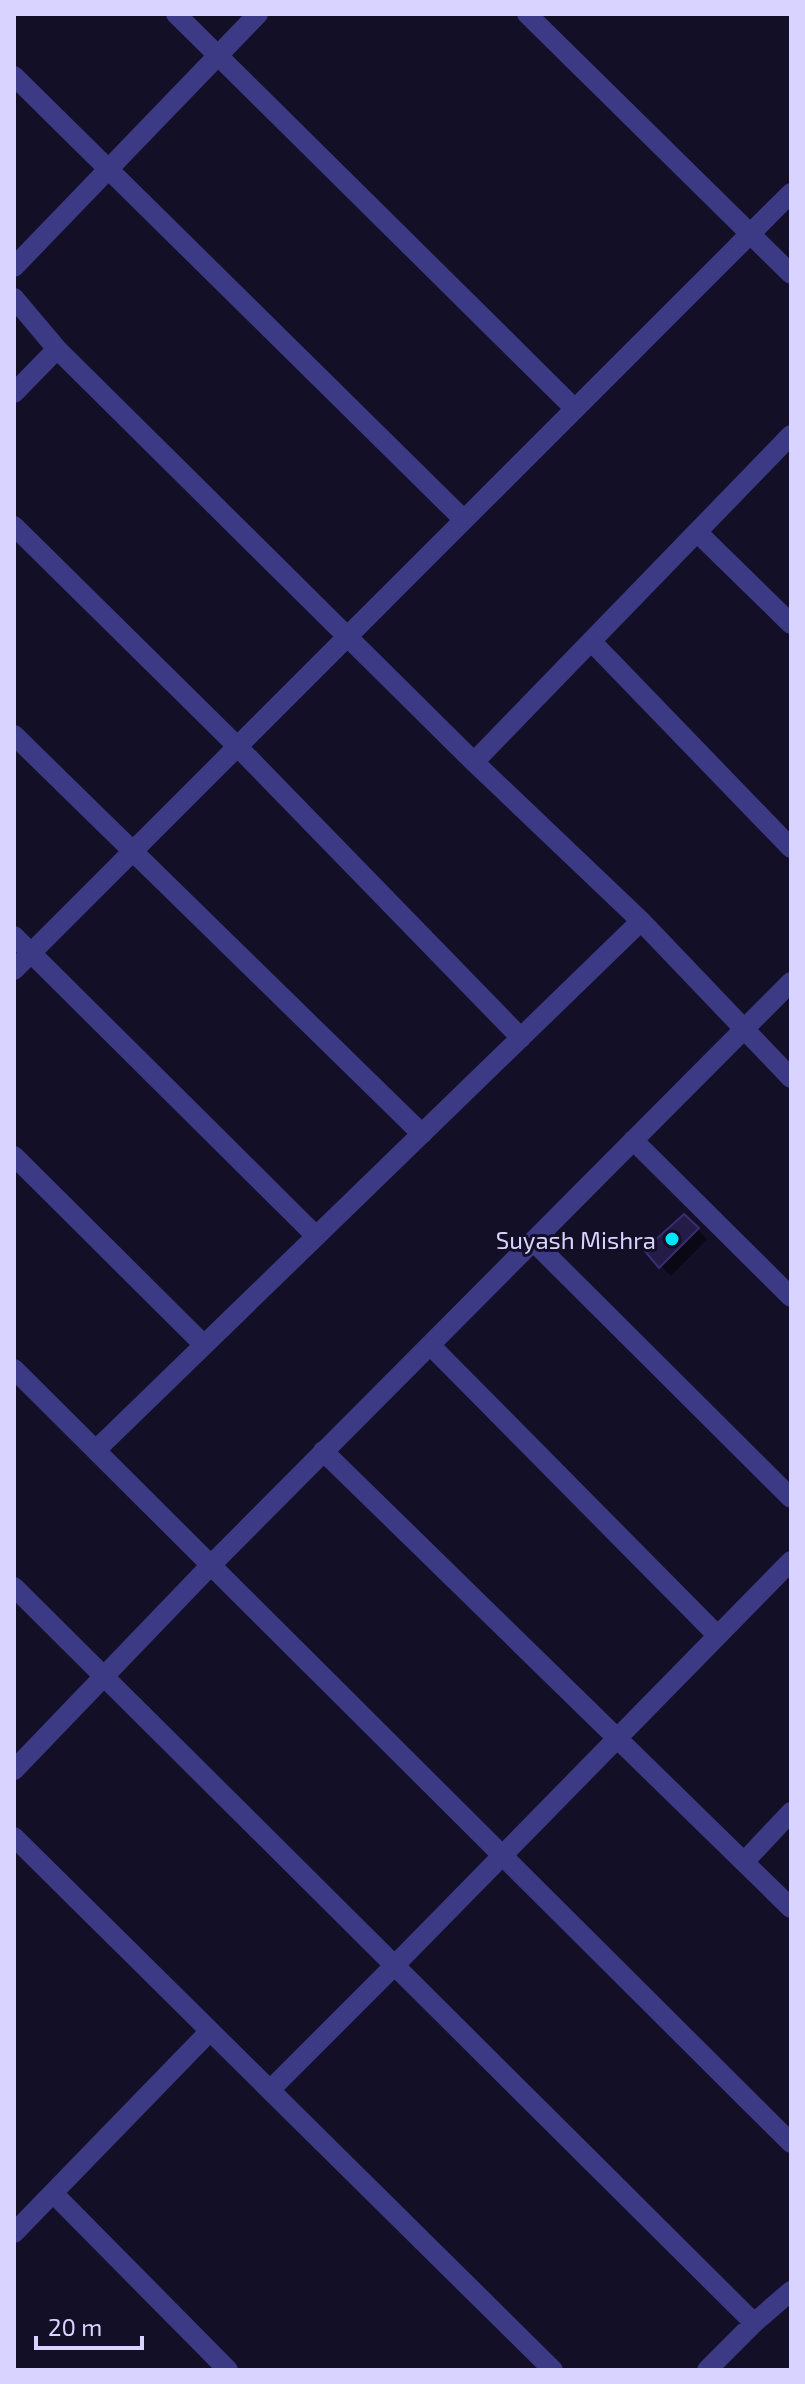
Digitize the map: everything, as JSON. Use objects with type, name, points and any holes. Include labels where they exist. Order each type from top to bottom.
[{"type":"street","points":[[176,14],[575,409]]},
{"type":"street","points":[[14,267],[258,14]]},
{"type":"street","points":[[527,14],[791,274]]},
{"type":"street","points":[[14,76],[464,520]]},
{"type":"street","points":[[14,970],[791,193]]},
{"type":"street","points":[[14,298],[57,349],[474,762],[641,921],[791,1078]]},
{"type":"street","points":[[14,393],[57,349]]},
{"type":"street","points":[[474,762],[791,435]]},
{"type":"street","points":[[14,526],[238,747],[521,1038]]},
{"type":"street","points":[[697,532],[791,624]]},
{"type":"street","points":[[592,642],[791,848]]},
{"type":"street","points":[[14,735],[422,1134]]},
{"type":"street","points":[[96,1450],[641,921]]},
{"type":"street","points":[[14,936],[316,1236]]},
{"type":"street","points":[[14,1770],[323,1451],[791,982]]},
{"type":"street","points":[[633,1140],[791,1297]]},
{"type":"street","points":[[14,1156],[204,1345]]},
{"type":"street","points":[[533,1241],[791,1498]]},
{"type":"street","points":[[430,1345],[717,1635]]},
{"type":"street","points":[[14,1369],[791,2143]]},
{"type":"street","points":[[323,1451],[791,1908]]},
{"type":"street","points":[[270,2090],[791,1561]]},
{"type":"street","points":[[14,1587],[754,2323]]},
{"type":"street","points":[[744,1862],[791,1812]]},
{"type":"street","points":[[14,1837],[553,2370]]},
{"type":"street","points":[[14,2233],[210,2031]]},
{"type":"street","points":[[53,2193],[228,2370]]},
{"type":"street","points":[[707,2370],[791,2291]]},
{"type":"building","name":"Suyash Mishra","points":[[684,1214],[699,1228],[659,1268],[644,1250]]},
{"type":"place","name":"Suyash Mishra","points":[[672,1239]]}]
